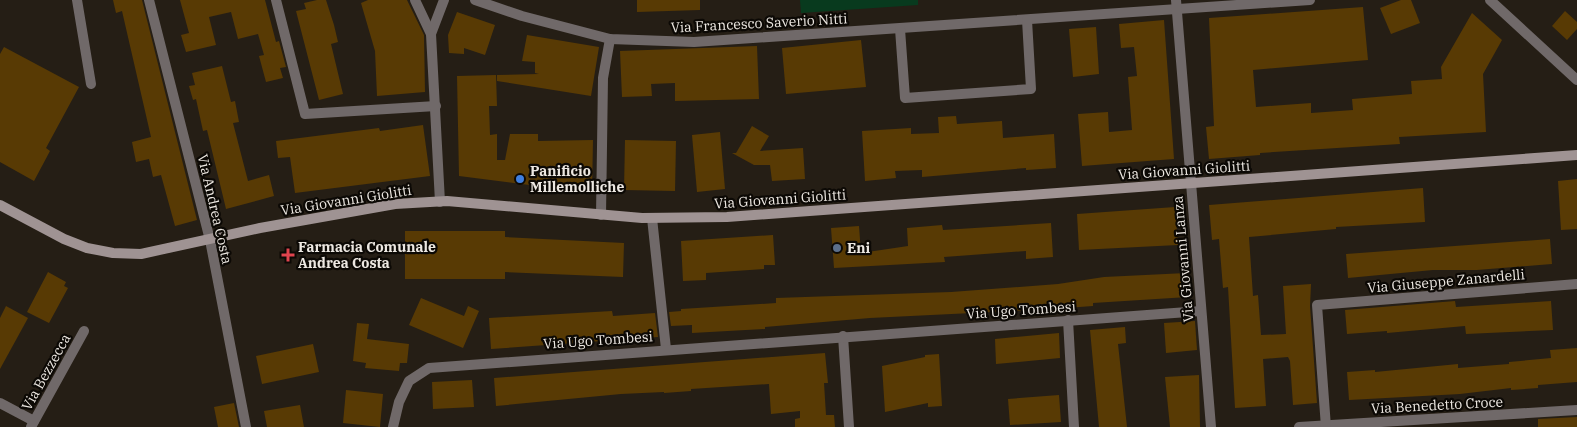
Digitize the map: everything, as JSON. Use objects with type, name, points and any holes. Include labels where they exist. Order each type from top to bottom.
[{"type":"street","points":[[77,0],[92,84]]},
{"type":"street","name":"Via Andrea Costa","points":[[149,0],[210,240],[246,427]]},
{"type":"street","points":[[276,0],[304,114],[436,106]]},
{"type":"street","points":[[415,0],[431,34],[440,202]]},
{"type":"street","points":[[431,34],[444,0]]},
{"type":"street","name":"Via Francesco Saverio Nitti","points":[[475,0],[522,16],[610,39],[694,42],[1027,20],[1176,5],[1310,0]]},
{"type":"street","points":[[1490,0],[1577,80]]},
{"type":"street","name":"Via Giovanni Lanza","points":[[1176,5],[1211,427]]},
{"type":"street","points":[[900,29],[905,98],[1031,89],[1027,20]]},
{"type":"street","points":[[601,215],[603,78],[610,39]]},
{"type":"street","name":"Via Giovanni Giolitti","points":[[0,205],[64,239],[88,248],[113,253],[142,254],[347,211],[395,204],[440,202],[652,218],[727,217],[1577,155]]},
{"type":"street","points":[[652,218],[666,349]]},
{"type":"street","name":"Via Giuseppe Zanardelli","points":[[1326,426],[1317,305],[1576,286]]},
{"type":"street","name":"Via Ugo Tombesi","points":[[393,427],[399,402],[409,381],[429,368],[1201,310]]},
{"type":"street","points":[[1068,320],[1074,427]]},
{"type":"street","name":"Via Bezzecca","points":[[33,424],[84,331]]},
{"type":"street","points":[[843,336],[849,427]]},
{"type":"street","points":[[0,403],[33,424]]},
{"type":"street","name":"Via Benedetto Croce","points":[[1299,427],[1577,410]]},
{"type":"green space","points":[[800,0],[918,0],[918,5],[801,13]]},
{"type":"building","points":[[113,0],[142,0],[197,220],[175,226],[161,175],[153,177],[149,159],[136,162],[132,142],[151,137],[122,11],[116,13]]},
{"type":"building","points":[[180,0],[265,0],[276,42],[279,41],[286,67],[280,68],[283,78],[266,82],[259,56],[264,55],[258,34],[238,39],[231,12],[209,17],[216,45],[186,52],[181,35],[189,33]]},
{"type":"building","points":[[326,0],[334,25],[338,42],[331,44],[343,94],[319,100],[296,11],[306,9],[304,3]]},
{"type":"building","points":[[368,0],[407,0],[424,35],[425,92],[377,96],[375,51],[361,3]]},
{"type":"building","points":[[637,0],[700,0],[700,10],[637,12]]},
{"type":"building","points":[[1401,0],[1411,0],[1420,23],[1391,34],[1380,8]]},
{"type":"building","points":[[1363,7],[1368,60],[1253,70],[1256,107],[1311,103],[1311,113],[1353,110],[1352,99],[1412,94],[1411,81],[1442,79],[1441,67],[1472,13],[1502,40],[1483,74],[1486,132],[1399,137],[1400,144],[1260,153],[1260,155],[1209,159],[1206,127],[1214,126],[1209,18]]},
{"type":"building","points":[[1565,11],[1577,22],[1577,29],[1567,40],[1552,26]]},
{"type":"building","points":[[457,12],[495,25],[485,55],[464,48],[464,54],[449,53],[448,35]]},
{"type":"building","points":[[1164,20],[1174,159],[1082,166],[1078,114],[1108,112],[1109,132],[1132,130],[1128,77],[1137,76],[1134,47],[1121,48],[1119,24]]},
{"type":"building","points":[[1096,27],[1099,74],[1073,77],[1069,29]]},
{"type":"building","points":[[527,35],[599,47],[591,96],[497,81],[497,75],[539,74],[535,73],[535,62],[522,61]]},
{"type":"building","points":[[861,40],[866,87],[786,94],[782,48]]},
{"type":"building","points":[[757,46],[759,99],[675,101],[675,83],[651,84],[652,96],[622,97],[620,51]]},
{"type":"building","points":[[4,47],[79,87],[46,148],[50,151],[34,181],[0,162],[0,54]]},
{"type":"building","points":[[222,66],[231,102],[235,101],[239,122],[233,123],[248,181],[269,175],[274,196],[226,209],[207,130],[203,131],[196,99],[193,100],[189,86],[195,85],[192,73]]},
{"type":"building","points":[[496,75],[497,106],[489,106],[490,135],[497,134],[497,160],[505,160],[510,134],[538,134],[538,141],[593,140],[592,193],[459,176],[457,76]]},
{"type":"building","points":[[956,116],[957,124],[1002,121],[1003,138],[1054,134],[1056,168],[1026,170],[1026,168],[922,177],[922,170],[895,171],[896,178],[865,181],[862,131],[911,128],[911,134],[939,133],[938,117]]},
{"type":"building","points":[[423,125],[430,176],[295,193],[290,157],[278,158],[276,141],[379,128],[380,131]]},
{"type":"building","points":[[752,126],[769,136],[760,151],[803,148],[805,179],[772,181],[770,165],[754,165],[732,153],[736,153]]},
{"type":"building","points":[[720,132],[725,189],[697,192],[692,135]]},
{"type":"building","points":[[625,140],[676,141],[675,191],[624,190]]},
{"type":"building","points":[[1577,179],[1577,229],[1561,230],[1558,181]]},
{"type":"building","points":[[1423,188],[1425,222],[1336,227],[1336,229],[1249,237],[1253,296],[1258,295],[1261,335],[1286,334],[1283,286],[1311,284],[1310,306],[1317,403],[1293,405],[1290,361],[1288,357],[1263,359],[1266,406],[1235,408],[1228,287],[1223,288],[1219,239],[1212,240],[1209,205]]},
{"type":"building","points":[[1175,207],[1178,245],[1079,250],[1077,214]]},
{"type":"building","points":[[1051,223],[1053,257],[1026,259],[1026,251],[944,257],[945,262],[834,268],[831,228],[859,226],[861,253],[908,246],[907,228],[942,225],[943,230]]},
{"type":"building","points":[[405,231],[505,231],[505,237],[624,243],[623,277],[505,272],[505,279],[405,279]]},
{"type":"building","points":[[773,235],[775,265],[764,265],[764,269],[706,273],[706,280],[683,281],[681,241]]},
{"type":"building","points":[[1550,239],[1552,264],[1477,270],[1433,270],[1348,278],[1346,254]]},
{"type":"building","points":[[48,272],[66,282],[64,286],[68,288],[49,323],[27,312]]},
{"type":"building","points":[[1186,273],[1188,297],[1093,303],[1093,306],[870,318],[765,327],[765,329],[692,333],[692,325],[671,326],[669,312],[681,311],[681,309],[776,303],[776,298],[951,292],[1058,284],[1104,277]]},
{"type":"building","points":[[421,298],[464,316],[468,306],[479,311],[463,348],[409,325]]},
{"type":"building","points":[[1455,301],[1456,307],[1551,301],[1553,330],[1466,334],[1465,326],[1387,333],[1387,331],[1347,334],[1345,310]]},
{"type":"building","points":[[6,306],[28,318],[0,369],[0,318]]},
{"type":"building","points":[[612,311],[613,316],[655,313],[658,337],[491,349],[489,318]]},
{"type":"building","points":[[1195,321],[1197,350],[1166,353],[1164,323]]},
{"type":"building","points":[[357,323],[369,324],[367,339],[409,344],[407,363],[400,363],[399,371],[365,368],[366,363],[353,361]]},
{"type":"building","points":[[1125,327],[1126,343],[1118,344],[1127,427],[1099,427],[1090,330]]},
{"type":"building","points":[[1059,333],[1060,358],[996,364],[995,339]]},
{"type":"building","points":[[313,344],[319,372],[262,384],[256,356]]},
{"type":"building","points":[[1577,348],[1577,382],[1538,385],[1538,388],[1511,390],[1511,388],[1460,394],[1349,400],[1347,372],[1375,370],[1375,372],[1458,364],[1458,368],[1509,364],[1509,362],[1551,358],[1550,350]]},
{"type":"building","points":[[825,353],[828,383],[824,383],[826,415],[834,415],[835,427],[795,427],[795,419],[800,418],[800,411],[771,414],[769,384],[691,389],[691,391],[664,393],[621,394],[496,406],[494,378]]},
{"type":"building","points":[[939,354],[942,406],[928,407],[928,403],[885,412],[882,366],[925,357],[925,355]]},
{"type":"building","points":[[1199,375],[1200,427],[1170,427],[1165,377]]},
{"type":"building","points":[[472,380],[474,407],[433,409],[432,382]]},
{"type":"building","points":[[346,390],[383,394],[380,427],[343,423]]},
{"type":"building","points":[[1059,395],[1061,422],[1010,425],[1008,399]]},
{"type":"building","points":[[234,403],[239,427],[218,427],[214,407]]},
{"type":"building","points":[[300,405],[304,427],[267,427],[264,411]]},
{"type":"building","points":[[1577,417],[1577,427],[1538,427],[1538,419]]},
{"type":"place","name":"Panificio Millemolliche","points":[[520,179]]},
{"type":"place","name":"Eni","points":[[837,248]]},
{"type":"place","name":"Farmacia Comunale Andrea Costa","points":[[288,255]]}]
